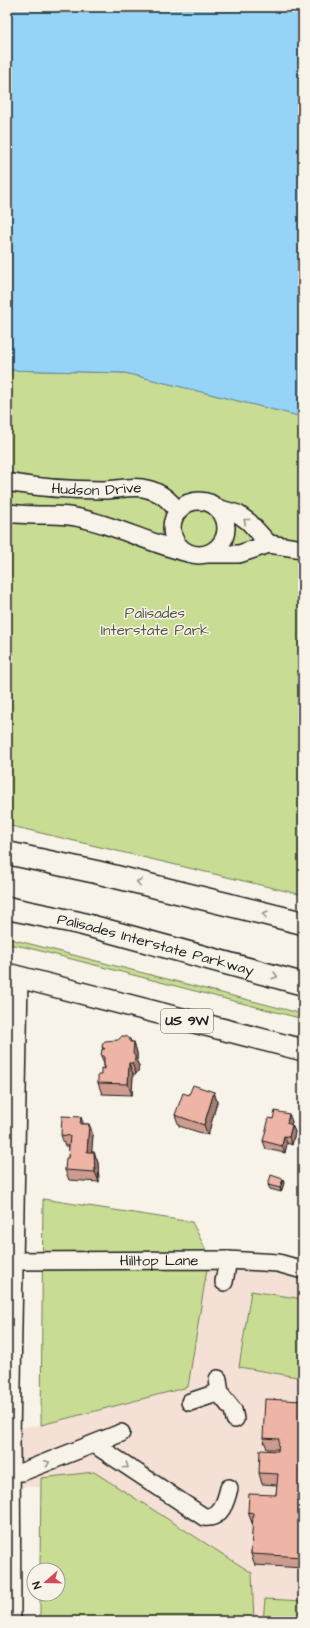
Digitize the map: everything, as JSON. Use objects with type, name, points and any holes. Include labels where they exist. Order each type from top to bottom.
[{"type":"highway","points":[[7,852],[96,872],[303,923]]},
{"type":"highway","name":"Palisades Interstate Parkway","points":[[7,908],[79,923],[303,984]]},
{"type":"main road","name":"US 9W","points":[[12,975],[303,1050]]},
{"type":"main road","points":[[10,1621],[10,1473],[13,1261],[12,975]]},
{"type":"street","name":"Hudson Drive","points":[[7,482],[26,486],[72,489],[106,490],[145,488],[166,497],[175,518]]},
{"type":"street","points":[[140,538],[151,536],[175,518],[185,505],[202,501],[210,503],[217,508],[223,516],[226,525],[226,534],[222,543],[216,550],[208,554]]},
{"type":"street","points":[[217,508],[238,514],[249,522],[269,544]]},
{"type":"street","points":[[7,513],[79,517],[188,553],[201,555],[239,554],[269,544],[303,549]]},
{"type":"street","points":[[175,518],[172,533],[175,541],[188,553]]},
{"type":"street","points":[[224,1282],[228,1260]]},
{"type":"street","name":"Hilltop Lane","points":[[13,1261],[228,1260],[278,1263],[303,1270]]},
{"type":"street","points":[[190,1402],[219,1385],[224,1400],[233,1410],[235,1419]]},
{"type":"street","points":[[10,1473],[22,1472],[121,1434]]},
{"type":"street","points":[[94,1444],[204,1517],[212,1516],[220,1510],[227,1500],[229,1488]]},
{"type":"shaded area","points":[[208,1260],[303,1270],[303,1621],[254,1621],[252,1573],[41,1478],[41,1487],[9,1486],[10,1429],[41,1425],[188,1387]]},
{"type":"green space","name":"Palisades Interstate Park","points":[[7,370],[125,373],[303,417],[303,895],[7,825]]},
{"type":"green space","points":[[7,938],[303,1014],[303,1019],[25,947],[7,944]]},
{"type":"green space","points":[[43,1199],[192,1222],[209,1256],[188,1387],[41,1425]]},
{"type":"green space","points":[[251,1291],[303,1299],[303,1378],[239,1367]]},
{"type":"green space","points":[[94,1472],[252,1573],[254,1621],[40,1621],[40,1602],[66,1602],[66,1562],[40,1562],[41,1478]]},
{"type":"green space","points":[[265,1599],[303,1601],[303,1621],[263,1621]]},
{"type":"water","points":[[7,7],[303,7],[303,417],[125,373],[7,370]]},
{"type":"building","points":[[122,1036],[126,1036],[130,1039],[130,1042],[134,1042],[133,1054],[135,1056],[135,1060],[132,1063],[129,1063],[128,1084],[98,1083],[98,1075],[101,1075],[101,1068],[105,1069],[104,1056],[101,1056],[102,1049],[105,1049],[102,1047],[103,1043],[105,1041],[118,1040]]},
{"type":"building","points":[[193,1085],[214,1092],[204,1125],[175,1115],[183,1093],[189,1095]]},
{"type":"building","points":[[275,1111],[289,1114],[287,1123],[292,1125],[289,1137],[284,1136],[282,1146],[263,1141],[269,1118],[273,1119]]},
{"type":"building","points":[[62,1116],[81,1117],[80,1124],[89,1124],[87,1152],[94,1152],[95,1172],[65,1170],[66,1158],[68,1158],[70,1136],[61,1135]]},
{"type":"building","points":[[271,1175],[283,1179],[280,1188],[268,1185]]},
{"type":"building","points":[[265,1399],[303,1401],[303,1473],[301,1504],[303,1504],[303,1557],[251,1554],[253,1513],[248,1512],[249,1494],[276,1495],[278,1474],[259,1473],[260,1450],[278,1451],[279,1439],[263,1438]]}]
